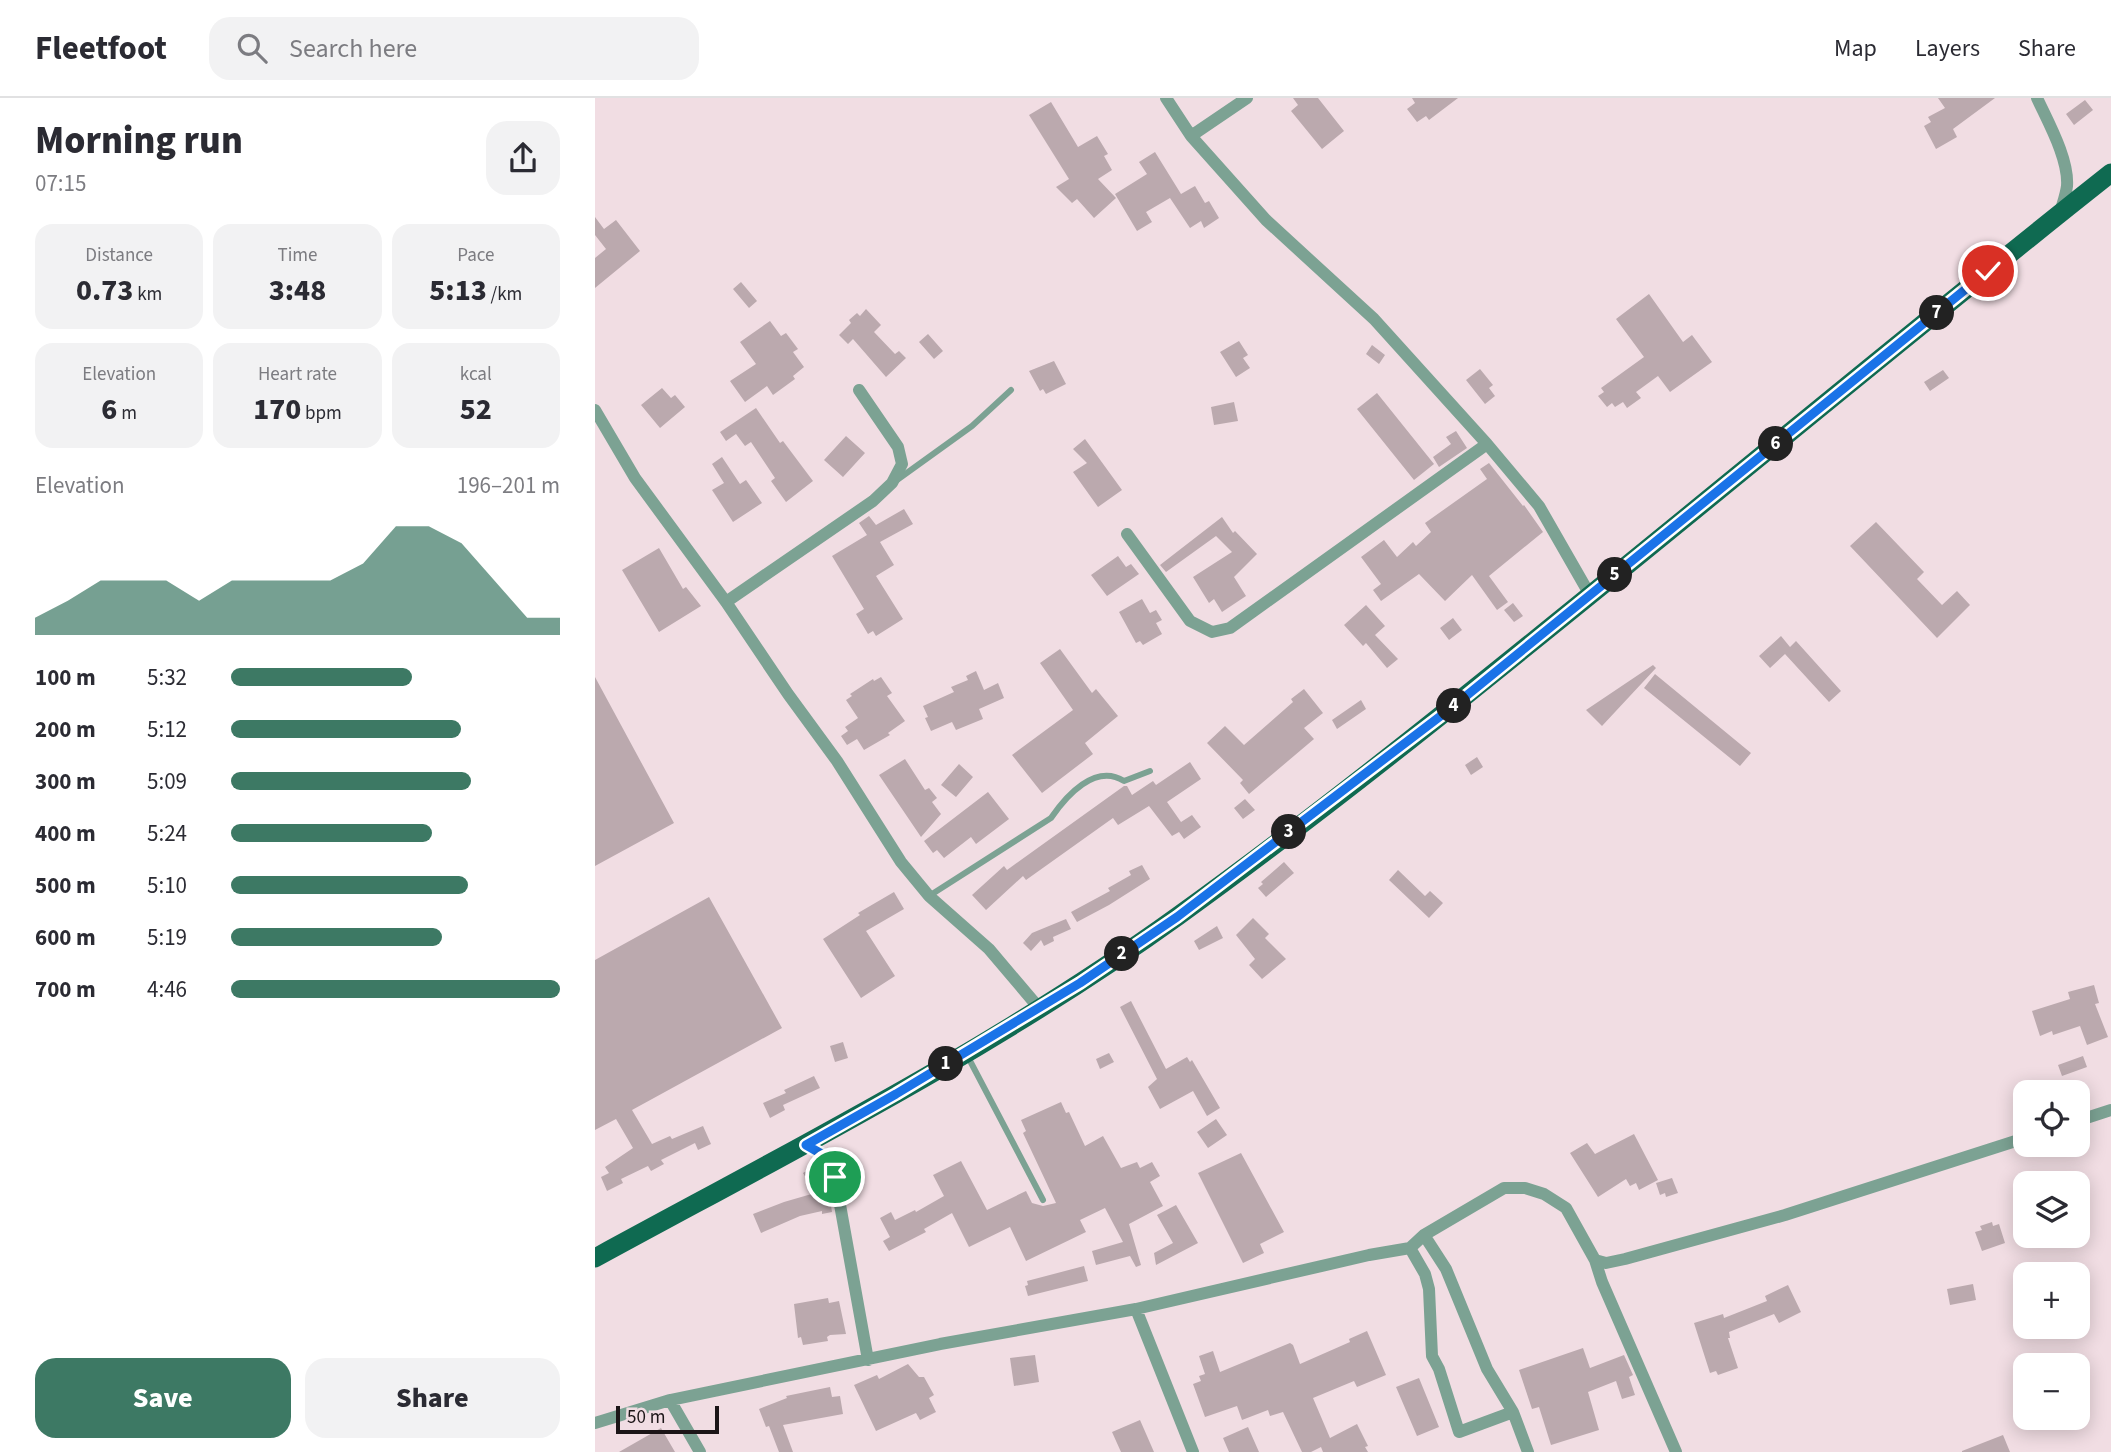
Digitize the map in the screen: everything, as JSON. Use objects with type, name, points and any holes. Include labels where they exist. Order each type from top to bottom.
[{"type":"main road","points":[[595,1258],[806,1145],[966,1052],[1080,983],[1187,909],[1444,713],[2111,173]]},
{"type":"street","points":[[1166,98],[1191,136],[1266,220],[1374,319],[1487,444],[1539,506],[1590,595]]},
{"type":"street","points":[[1191,136],[1247,98]]},
{"type":"street","points":[[2037,98],[2063,160],[2067,185],[2060,214]]},
{"type":"street","points":[[726,602],[873,501],[892,483],[902,464],[898,447],[859,390]]},
{"type":"street","points":[[595,410],[635,478],[837,761],[901,862],[929,896],[989,949],[1039,1008]]},
{"type":"street","points":[[1128,534],[1190,621],[1212,632],[1230,628],[1487,444]]},
{"type":"street","points":[[2090,1117],[2111,1110]]},
{"type":"street","points":[[1595,1260],[1606,1263],[1625,1259],[1785,1215],[2013,1142]]},
{"type":"street","points":[[806,1145],[827,1157],[835,1177],[868,1360]]},
{"type":"street","points":[[595,1423],[670,1400],[940,1345],[1136,1309],[1410,1248],[1424,1235],[1504,1188],[1525,1188],[1544,1194],[1566,1208],[1595,1260],[1602,1283],[1676,1452]]},
{"type":"street","points":[[1424,1235],[1446,1269],[1487,1369],[1513,1412],[1528,1452]]},
{"type":"street","points":[[1410,1248],[1425,1274],[1429,1289],[1432,1356],[1439,1369],[1459,1432],[1513,1412]]},
{"type":"street","points":[[1136,1309],[1193,1452]]},
{"type":"street","points":[[670,1400],[700,1452]]},
{"type":"lane","points":[[892,483],[972,426],[1011,390]]},
{"type":"lane","points":[[929,896],[1051,818],[1062,802],[1090,779],[1116,775],[1124,780],[1150,771]]},
{"type":"lane","points":[[966,1052],[1043,1200]]},
{"type":"building","points":[[1293,98],[1318,98],[1344,131],[1322,149],[1291,111],[1298,105]]},
{"type":"building","points":[[1412,98],[1458,98],[1429,120],[1426,116],[1417,122],[1407,109],[1415,103]]},
{"type":"building","points":[[1938,98],[1995,98],[1953,129],[1957,137],[1936,149],[1924,126],[1931,122],[1928,117],[1945,108]]},
{"type":"building","points":[[2085,100],[2093,110],[2074,125],[2066,114]]},
{"type":"building","points":[[1051,102],[1078,147],[1097,136],[1108,154],[1104,156],[1112,170],[1098,179],[1116,198],[1094,218],[1077,199],[1072,203],[1056,187],[1069,179],[1029,115]]},
{"type":"building","points":[[1155,152],[1181,194],[1195,186],[1205,203],[1209,201],[1219,218],[1204,228],[1201,221],[1190,228],[1170,198],[1146,212],[1152,222],[1137,231],[1115,194],[1147,174],[1139,162]]},
{"type":"building","points":[[595,217],[604,229],[616,220],[640,251],[595,288],[595,258],[606,249],[595,235]]},
{"type":"building","points":[[741,282],[757,301],[749,308],[733,289]]},
{"type":"building","points":[[1649,294],[1683,342],[1692,335],[1712,362],[1670,392],[1658,376],[1636,392],[1641,398],[1627,408],[1623,402],[1615,407],[1612,403],[1607,407],[1598,396],[1604,392],[1601,388],[1644,357],[1616,319]]},
{"type":"building","points":[[866,309],[881,325],[874,332],[895,354],[899,351],[906,358],[886,377],[853,339],[848,344],[839,335],[851,323],[849,320],[857,313],[860,316]]},
{"type":"building","points":[[770,321],[781,336],[786,333],[798,349],[793,352],[804,367],[793,376],[795,379],[773,395],[767,386],[745,402],[730,381],[756,364],[740,342]]},
{"type":"building","points":[[928,334],[943,351],[934,359],[919,342]]},
{"type":"building","points":[[1239,341],[1248,355],[1243,358],[1250,368],[1236,377],[1220,352]]},
{"type":"building","points":[[1372,345],[1385,355],[1379,364],[1366,354]]},
{"type":"building","points":[[1054,361],[1066,384],[1046,394],[1043,389],[1040,391],[1029,371]]},
{"type":"building","points":[[1480,369],[1493,385],[1489,388],[1495,396],[1485,404],[1466,380]]},
{"type":"building","points":[[1943,370],[1949,378],[1930,391],[1924,382]]},
{"type":"building","points":[[662,388],[671,398],[675,395],[685,407],[660,428],[641,405]]},
{"type":"building","points":[[1377,393],[1434,464],[1414,480],[1357,409]]},
{"type":"building","points":[[1234,402],[1238,421],[1214,425],[1211,407]]},
{"type":"building","points":[[756,408],[780,443],[783,441],[813,481],[786,502],[771,481],[775,478],[751,442],[745,446],[736,434],[726,441],[720,432]]},
{"type":"building","points":[[1456,431],[1467,448],[1439,467],[1433,457],[1451,444],[1446,437]]},
{"type":"building","points":[[846,436],[865,453],[843,477],[824,460]]},
{"type":"building","points":[[1085,439],[1122,490],[1098,507],[1073,472],[1087,463],[1073,449]]},
{"type":"building","points":[[722,457],[740,484],[746,480],[762,503],[733,522],[712,490],[724,483],[712,464]]},
{"type":"building","points":[[1489,463],[1543,532],[1489,576],[1508,602],[1497,610],[1472,575],[1445,601],[1419,574],[1381,601],[1373,590],[1381,584],[1361,557],[1384,540],[1397,557],[1413,542],[1416,546],[1431,532],[1425,523],[1487,479],[1480,469]]},
{"type":"building","points":[[904,509],[913,524],[880,542],[894,565],[876,576],[903,619],[876,636],[873,631],[868,634],[856,614],[864,609],[832,556],[867,535],[859,523],[869,516],[876,525]]},
{"type":"building","points":[[1222,517],[1233,533],[1235,531],[1257,554],[1234,577],[1246,596],[1222,612],[1214,599],[1209,603],[1193,577],[1232,552],[1216,536],[1166,572],[1160,565]]},
{"type":"building","points":[[1876,522],[1924,572],[1917,579],[1942,605],[1957,591],[1970,605],[1937,638],[1850,546]]},
{"type":"building","points":[[659,548],[683,589],[686,587],[701,606],[659,632],[622,570]]},
{"type":"building","points":[[1118,556],[1126,567],[1131,564],[1139,574],[1107,596],[1091,575]]},
{"type":"building","points":[[1142,599],[1150,613],[1156,610],[1162,620],[1156,623],[1162,634],[1143,645],[1140,641],[1136,643],[1119,612]]},
{"type":"building","points":[[1513,603],[1523,616],[1514,622],[1504,610]]},
{"type":"building","points":[[1366,605],[1385,626],[1375,635],[1398,659],[1387,668],[1366,643],[1363,646],[1344,625]]},
{"type":"building","points":[[1453,618],[1462,630],[1449,640],[1440,628]]},
{"type":"building","points":[[1781,636],[1790,647],[1796,641],[1841,691],[1829,702],[1785,654],[1770,668],[1759,656]]},
{"type":"building","points":[[1060,649],[1092,693],[1096,689],[1118,716],[1085,743],[1093,754],[1042,793],[1012,755],[1073,710],[1040,663]]},
{"type":"building","points":[[1653,665],[1656,668],[1602,726],[1586,710]]},
{"type":"building","points":[[976,671],[984,690],[998,683],[1004,698],[979,709],[983,719],[956,730],[952,722],[931,731],[923,706],[954,692],[951,687],[968,680],[966,676]]},
{"type":"building","points":[[1655,674],[1751,753],[1740,766],[1644,688]]},
{"type":"building","points":[[595,677],[674,823],[595,866]]},
{"type":"building","points":[[881,677],[892,693],[887,696],[905,721],[888,733],[890,735],[864,750],[857,739],[847,745],[841,736],[848,731],[845,727],[858,718],[846,700],[852,696],[850,694]]},
{"type":"building","points":[[1304,689],[1323,713],[1304,728],[1314,739],[1249,794],[1240,783],[1243,780],[1207,743],[1225,726],[1244,745]]},
{"type":"building","points":[[1361,700],[1366,709],[1337,729],[1332,720]]},
{"type":"building","points":[[1477,757],[1483,767],[1471,775],[1465,765]]},
{"type":"building","points":[[905,759],[925,790],[929,788],[937,798],[932,802],[941,814],[921,837],[879,775]]},
{"type":"building","points":[[1190,762],[1201,779],[1167,802],[1181,822],[1192,815],[1201,827],[1184,839],[1179,832],[1172,836],[1149,806],[1118,825],[1113,818],[1026,880],[1023,876],[986,910],[972,895],[1004,866],[1007,870],[1124,786],[1127,786],[1132,795],[1153,781],[1156,785]]},
{"type":"building","points":[[959,764],[973,777],[956,797],[941,785]]},
{"type":"building","points":[[988,792],[1009,819],[976,844],[971,837],[944,858],[937,850],[933,853],[924,841]]},
{"type":"building","points":[[1245,799],[1255,810],[1243,819],[1234,808]]},
{"type":"building","points":[[1284,862],[1294,873],[1266,897],[1258,888],[1263,884],[1261,882]]},
{"type":"building","points":[[1142,865],[1150,879],[1077,922],[1071,912],[1110,891],[1108,888],[1131,875],[1129,871]]},
{"type":"building","points":[[1398,870],[1425,896],[1430,891],[1443,903],[1429,918],[1389,880]]},
{"type":"building","points":[[894,892],[904,909],[866,931],[895,976],[861,998],[823,939],[860,915],[858,913]]},
{"type":"building","points":[[709,897],[782,1028],[632,1110],[652,1144],[703,1126],[711,1144],[698,1150],[695,1143],[661,1160],[664,1164],[651,1171],[648,1166],[621,1179],[623,1183],[607,1191],[601,1177],[609,1173],[605,1167],[633,1148],[616,1119],[595,1130],[595,960]]},
{"type":"building","points":[[1253,918],[1269,934],[1265,938],[1286,959],[1262,979],[1249,965],[1255,959],[1236,935]]},
{"type":"building","points":[[1066,919],[1071,929],[1053,937],[1054,941],[1044,946],[1041,940],[1031,951],[1023,943],[1032,933]]},
{"type":"building","points":[[1217,926],[1223,938],[1199,950],[1194,941]]},
{"type":"building","points":[[2094,985],[2099,1003],[2095,1004],[2108,1037],[2087,1045],[2080,1026],[2053,1035],[2052,1031],[2040,1036],[2032,1011],[2070,999],[2068,992]]},
{"type":"building","points":[[1131,1001],[1166,1069],[1187,1057],[1190,1062],[1192,1060],[1220,1108],[1207,1116],[1193,1091],[1160,1109],[1148,1087],[1157,1079],[1120,1007]]},
{"type":"building","points":[[843,1042],[848,1058],[835,1062],[830,1046]]},
{"type":"building","points":[[1109,1053],[1114,1062],[1100,1069],[1096,1059]]},
{"type":"building","points":[[2083,1056],[2087,1067],[2062,1076],[2058,1065]]},
{"type":"building","points":[[814,1076],[820,1088],[783,1105],[785,1110],[770,1118],[763,1103]]},
{"type":"building","points":[[1061,1102],[1066,1113],[1069,1112],[1085,1146],[1103,1136],[1121,1168],[1137,1162],[1140,1168],[1152,1162],[1160,1176],[1150,1182],[1163,1206],[1129,1224],[1141,1265],[1136,1267],[1130,1256],[1096,1265],[1092,1251],[1123,1242],[1105,1208],[1080,1220],[1086,1232],[1026,1261],[1010,1227],[969,1247],[952,1213],[924,1229],[926,1232],[889,1251],[883,1241],[890,1237],[880,1218],[891,1212],[895,1220],[944,1196],[933,1175],[961,1161],[987,1210],[1026,1191],[1032,1203],[1043,1206],[1056,1203],[1023,1133],[1026,1131],[1021,1120]]},
{"type":"building","points":[[1216,1119],[1227,1135],[1208,1148],[1197,1132]]},
{"type":"building","points":[[1634,1134],[1658,1180],[1639,1190],[1636,1183],[1630,1186],[1626,1179],[1598,1197],[1570,1153],[1587,1143],[1595,1154]]},
{"type":"building","points":[[1241,1153],[1284,1232],[1260,1244],[1264,1253],[1243,1263],[1198,1173]]},
{"type":"building","points":[[820,1163],[827,1179],[832,1212],[822,1214],[822,1211],[800,1216],[761,1233],[753,1214],[815,1193],[803,1173]]},
{"type":"building","points":[[1672,1178],[1678,1193],[1666,1197],[1665,1193],[1660,1195],[1656,1183]]},
{"type":"building","points":[[1176,1205],[1198,1243],[1156,1265],[1154,1253],[1173,1243],[1157,1215]]},
{"type":"building","points":[[1992,1222],[1993,1226],[1999,1224],[2005,1243],[1982,1251],[1975,1232],[1982,1230],[1980,1226]]},
{"type":"building","points":[[1084,1266],[1088,1281],[1028,1296],[1025,1286],[1028,1285],[1027,1281]]},
{"type":"building","points":[[1973,1284],[1976,1300],[1950,1305],[1947,1289]]},
{"type":"building","points":[[1788,1285],[1801,1312],[1779,1323],[1774,1314],[1729,1332],[1728,1338],[1738,1368],[1718,1375],[1716,1371],[1710,1373],[1694,1323],[1723,1314],[1724,1318],[1767,1301],[1765,1296]]},
{"type":"building","points":[[828,1298],[829,1303],[839,1301],[846,1334],[830,1335],[827,1337],[828,1341],[803,1345],[801,1337],[798,1338],[794,1304]]},
{"type":"building","points":[[1367,1331],[1386,1375],[1357,1387],[1354,1381],[1313,1398],[1330,1438],[1357,1424],[1368,1446],[1365,1447],[1368,1452],[1323,1452],[1321,1447],[1311,1452],[1302,1452],[1283,1412],[1270,1416],[1268,1410],[1242,1420],[1237,1406],[1205,1417],[1193,1384],[1201,1381],[1199,1376],[1205,1374],[1199,1356],[1213,1351],[1220,1372],[1290,1343],[1300,1364],[1350,1342],[1349,1339]]},
{"type":"building","points":[[1583,1348],[1590,1368],[1624,1355],[1633,1375],[1629,1377],[1635,1395],[1622,1399],[1616,1381],[1588,1392],[1599,1430],[1551,1445],[1539,1407],[1532,1409],[1519,1370]]},
{"type":"building","points":[[1035,1355],[1039,1382],[1014,1386],[1010,1358]]},
{"type":"building","points":[[908,1364],[919,1377],[924,1377],[934,1395],[929,1398],[936,1412],[920,1420],[916,1413],[876,1431],[854,1385],[877,1375],[879,1379]]},
{"type":"building","points":[[1419,1378],[1439,1427],[1417,1436],[1396,1387]]},
{"type":"building","points":[[830,1387],[832,1397],[840,1396],[843,1414],[783,1425],[793,1452],[779,1452],[759,1409],[787,1398],[786,1396]]},
{"type":"building","points":[[1140,1420],[1154,1452],[1121,1452],[1112,1432]]},
{"type":"building","points":[[1248,1427],[1259,1452],[1229,1452],[1223,1438]]},
{"type":"building","points":[[661,1428],[675,1452],[619,1452]]},
{"type":"building","points":[[2003,1435],[2010,1452],[1962,1452],[1962,1451]]},
{"type":"route","points":[[835,1177],[827,1157],[806,1145],[1080,983],[1177,917],[1455,705],[1988,271]]}]
